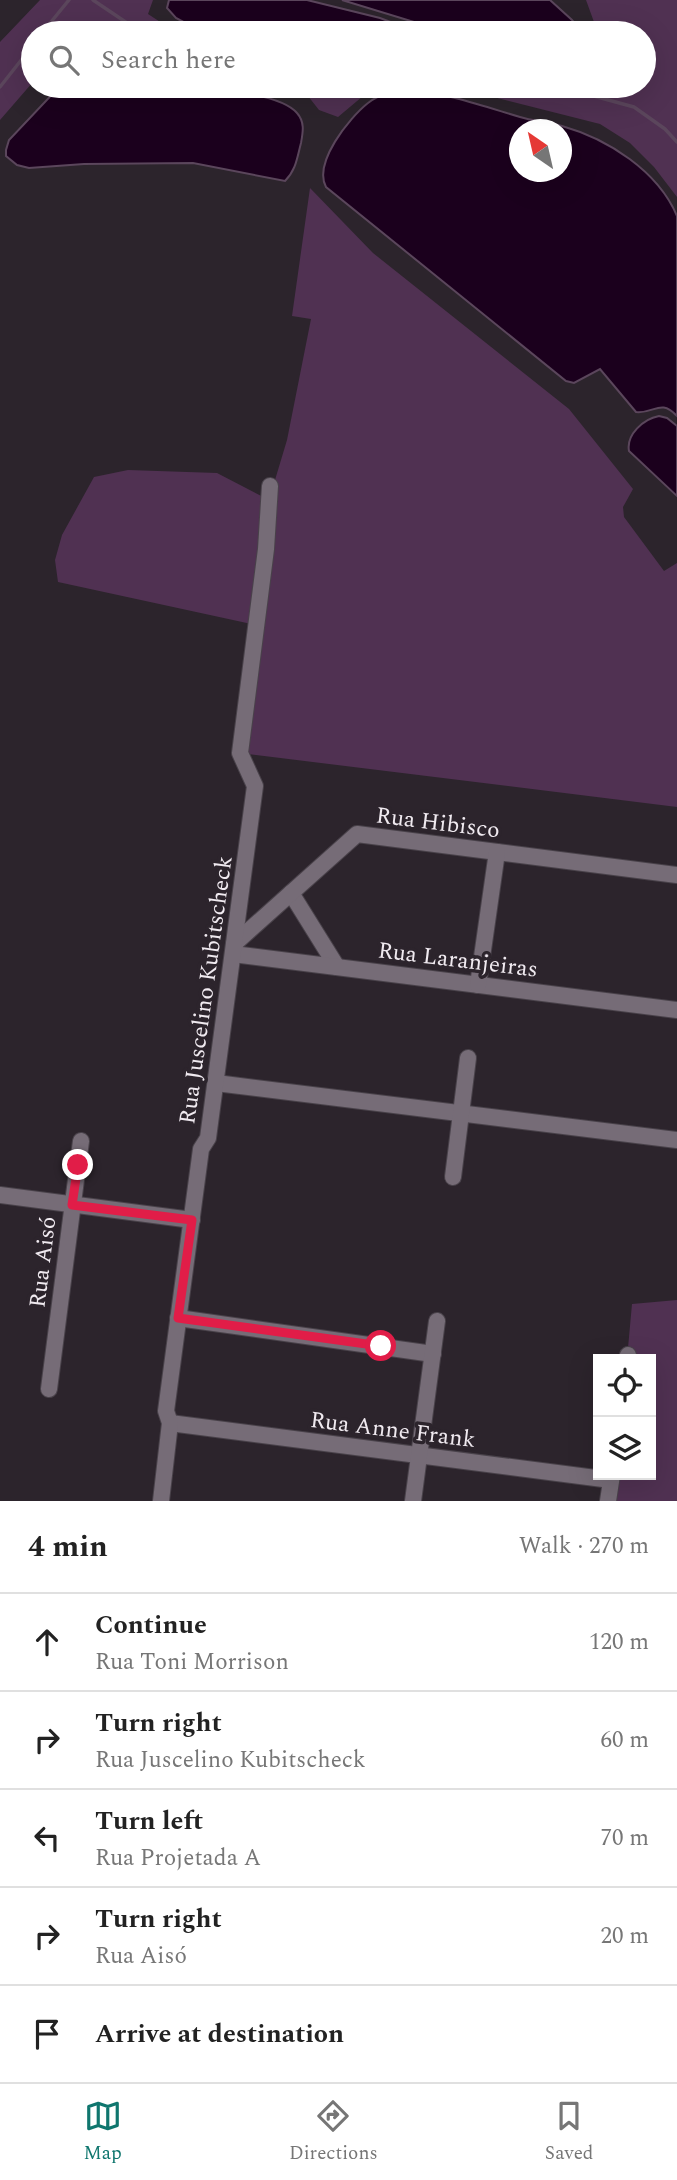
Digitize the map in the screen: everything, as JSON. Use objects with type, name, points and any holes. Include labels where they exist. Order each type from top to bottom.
[{"type":"street","name":"Rua Juscelino Kubitscheck","points":[[161,1501],[170,1423],[166,1411],[178,1318],[201,1149],[208,1138],[216,1083],[255,786],[240,753],[264,565],[270,486]]},
{"type":"street","name":"Rua Hibisco","points":[[233,949],[357,834],[677,875]]},
{"type":"street","points":[[478,985],[497,852]]},
{"type":"street","points":[[291,893],[337,967]]},
{"type":"street","name":"Rua Laranjeiras","points":[[233,949],[337,967],[677,1010]]},
{"type":"street","points":[[453,1177],[468,1058]]},
{"type":"street","points":[[216,1083],[677,1140]]},
{"type":"street","name":"Rua Aisó","points":[[49,1389],[81,1141]]},
{"type":"street","points":[[0,1195],[192,1220]]},
{"type":"street","points":[[178,1318],[433,1354]]},
{"type":"street","points":[[413,1501],[437,1321]]},
{"type":"street","name":"Rua Anne Frank","points":[[170,1423],[593,1475]]},
{"type":"street","points":[[608,1501],[611,1480]]},
{"type":"shaded area","points":[[40,0],[153,0],[148,14],[159,21],[21,21],[21,96],[0,120],[0,42]]},
{"type":"shaded area","points":[[169,0],[307,0],[388,21],[182,21],[167,8]]},
{"type":"shaded area","points":[[342,0],[550,0],[573,21],[411,21]]},
{"type":"shaded area","points":[[586,0],[677,0],[677,197],[654,167],[630,143],[600,124],[497,98],[656,98],[656,21],[594,21]]},
{"type":"shaded area","points":[[49,98],[266,98],[281,102],[297,113],[303,131],[296,164],[285,181],[193,163],[84,164],[29,168],[17,165],[6,156],[9,140]]},
{"type":"shaded area","points":[[310,98],[361,98],[338,117],[319,110]]},
{"type":"shaded area","points":[[376,98],[455,98],[530,119],[509,119],[509,182],[572,182],[572,130],[614,148],[644,171],[668,200],[677,216],[677,416],[662,407],[636,412],[600,369],[574,383],[566,381],[326,187],[324,166],[329,154],[343,130],[360,110]]},
{"type":"shaded area","points":[[310,188],[373,253],[569,409],[633,489],[623,507],[624,517],[664,571],[677,563],[677,807],[240,753],[256,625],[58,582],[55,560],[62,535],[94,477],[128,470],[217,473],[269,500],[287,440],[311,319],[292,316]]},
{"type":"shaded area","points":[[659,416],[667,418],[677,426],[677,496],[629,451],[630,439],[637,429],[647,420]]},
{"type":"shaded area","points":[[677,1300],[677,1501],[608,1501],[611,1480],[656,1480],[656,1354],[627,1354],[632,1304]]},
{"type":"waterway","points":[[52,21],[69,0]]},
{"type":"waterway","points":[[93,0],[124,21]]},
{"type":"waterway","points":[[0,87],[21,60]]},
{"type":"waterway","points":[[601,98],[634,107],[665,129],[677,142]]},
{"type":"route","points":[[78,1165],[72,1205],[192,1220],[178,1318],[381,1346]]}]
